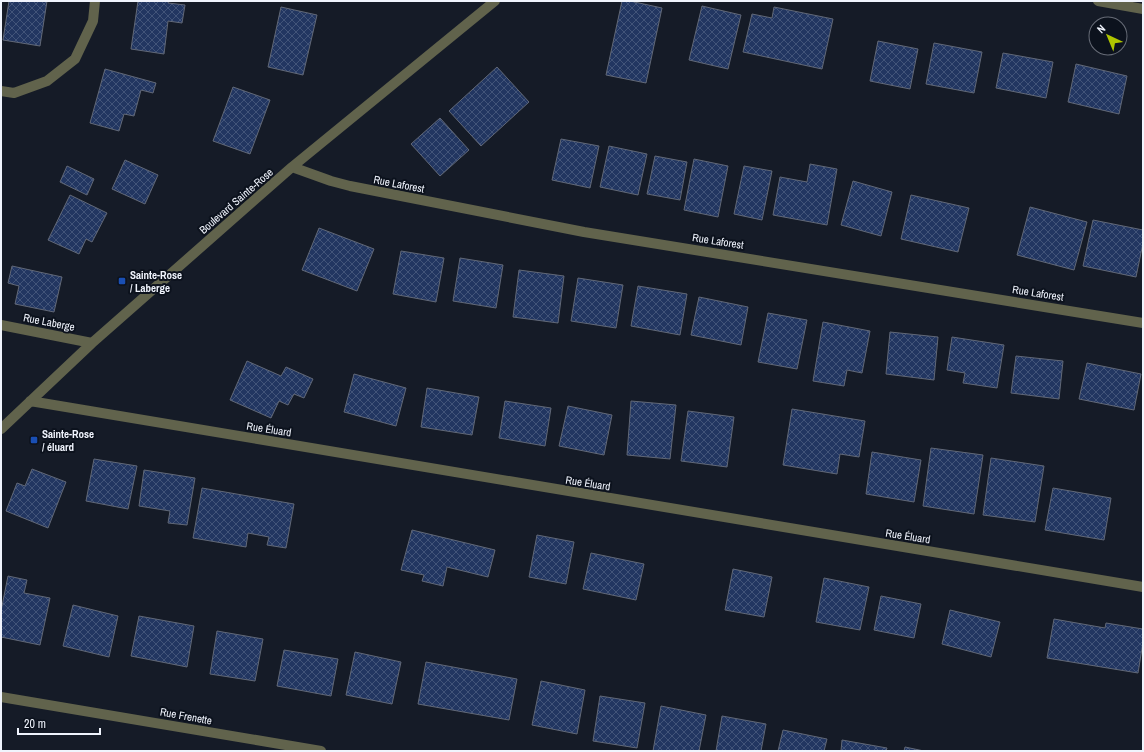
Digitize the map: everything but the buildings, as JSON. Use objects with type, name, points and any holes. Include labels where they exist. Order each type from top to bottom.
[{"type":"street","points":[[1,91],[14,93],[48,81],[75,59],[93,21],[95,1]]},
{"type":"street","name":"Boulevard Sainte-Rose","points":[[1,429],[92,343],[292,167],[495,1]]},
{"type":"street","points":[[1098,1],[1139,6]]},
{"type":"street","name":"Rue Laforest","points":[[292,167],[330,181],[350,186],[584,232],[1143,323]]},
{"type":"street","name":"Rue Laberge","points":[[1,325],[92,343]]},
{"type":"street","name":"Rue Éluard","points":[[30,401],[1143,587]]},
{"type":"street","name":"Rue Frenette","points":[[1,697],[321,751]]},
{"type":"place","name":"Sainte-Rose / Laberge","points":[[122,281]]},
{"type":"place","name":"Sainte-Rose / éluard","points":[[34,440]]}]
